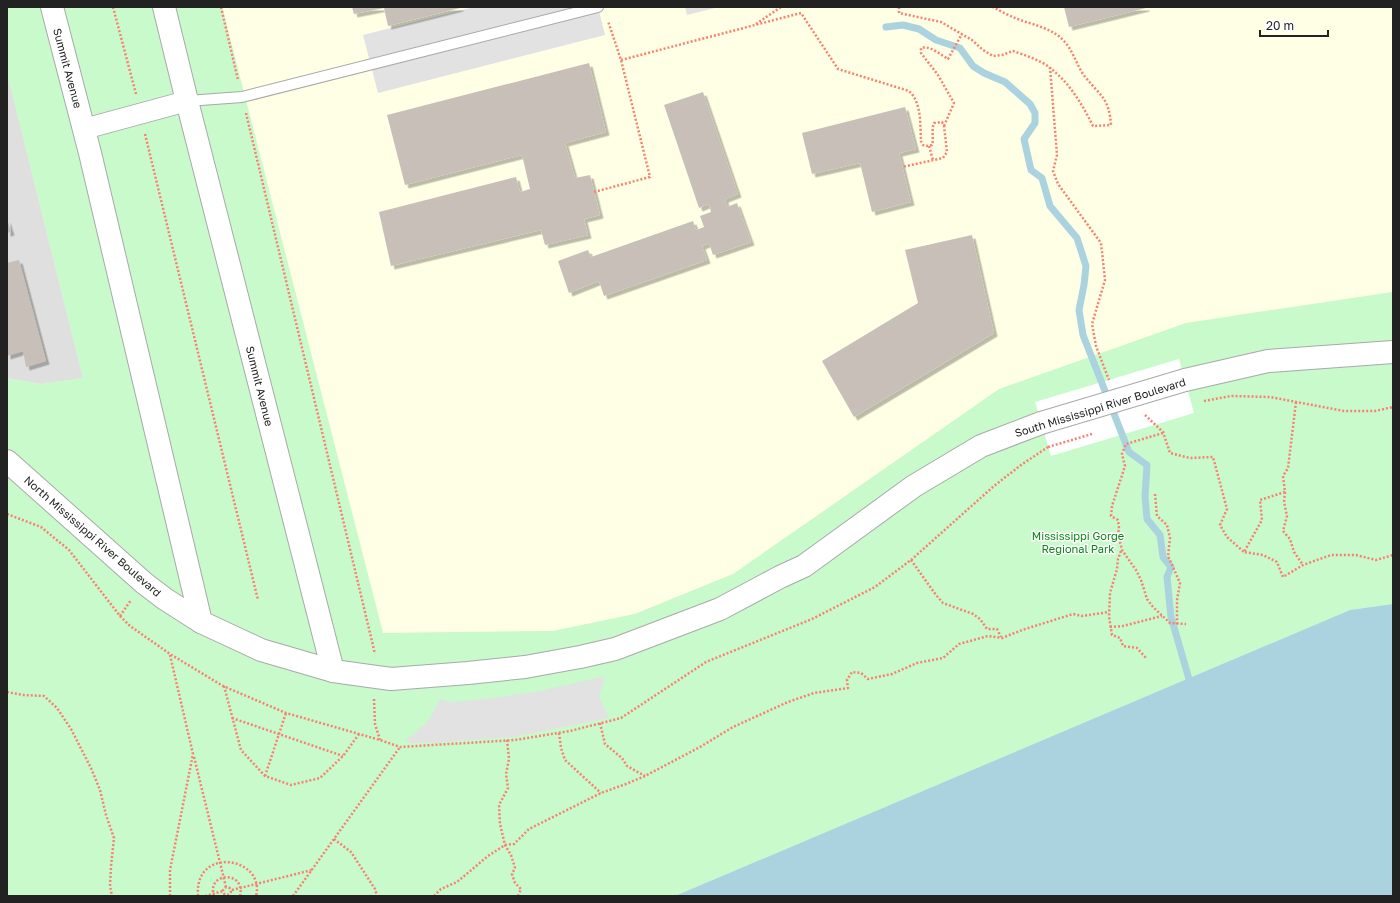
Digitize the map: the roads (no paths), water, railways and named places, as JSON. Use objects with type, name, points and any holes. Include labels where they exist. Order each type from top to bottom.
[{"type":"street","name":"Summit Avenue","points":[[52,7],[84,128],[201,622]]},
{"type":"street","name":"Summit Avenue","points":[[164,7],[333,671]]},
{"type":"street","points":[[84,128],[187,101]]},
{"type":"street","name":"South Mississippi River Boulevard","points":[[201,622],[261,650],[333,671],[377,678],[391,679],[468,673],[525,667],[580,657],[615,649],[720,610],[780,577],[804,566],[914,486],[981,446],[1041,423],[1185,380],[1268,361],[1393,352]]},
{"type":"street","name":"North Mississippi River Boulevard","points":[[7,461],[144,582],[165,599],[201,622]]},
{"type":"lane","points":[[187,101],[242,97],[598,7]]},
{"type":"water","points":[[1393,604],[1393,896],[675,896],[1350,610]]},
{"type":"waterway","points":[[886,27],[903,25],[919,29],[936,40],[960,48],[973,66],[984,73],[1005,82],[1030,104],[1035,113],[1035,123],[1024,139],[1031,170],[1042,178],[1050,206],[1077,238],[1086,266],[1079,310],[1083,335],[1129,452],[1147,465],[1145,496],[1147,519],[1160,535],[1163,557],[1171,567],[1167,577],[1171,617],[1189,679]]},
{"type":"park label","name":"Mississippi Gorge Regional Park","points":[[1078,541]]}]
